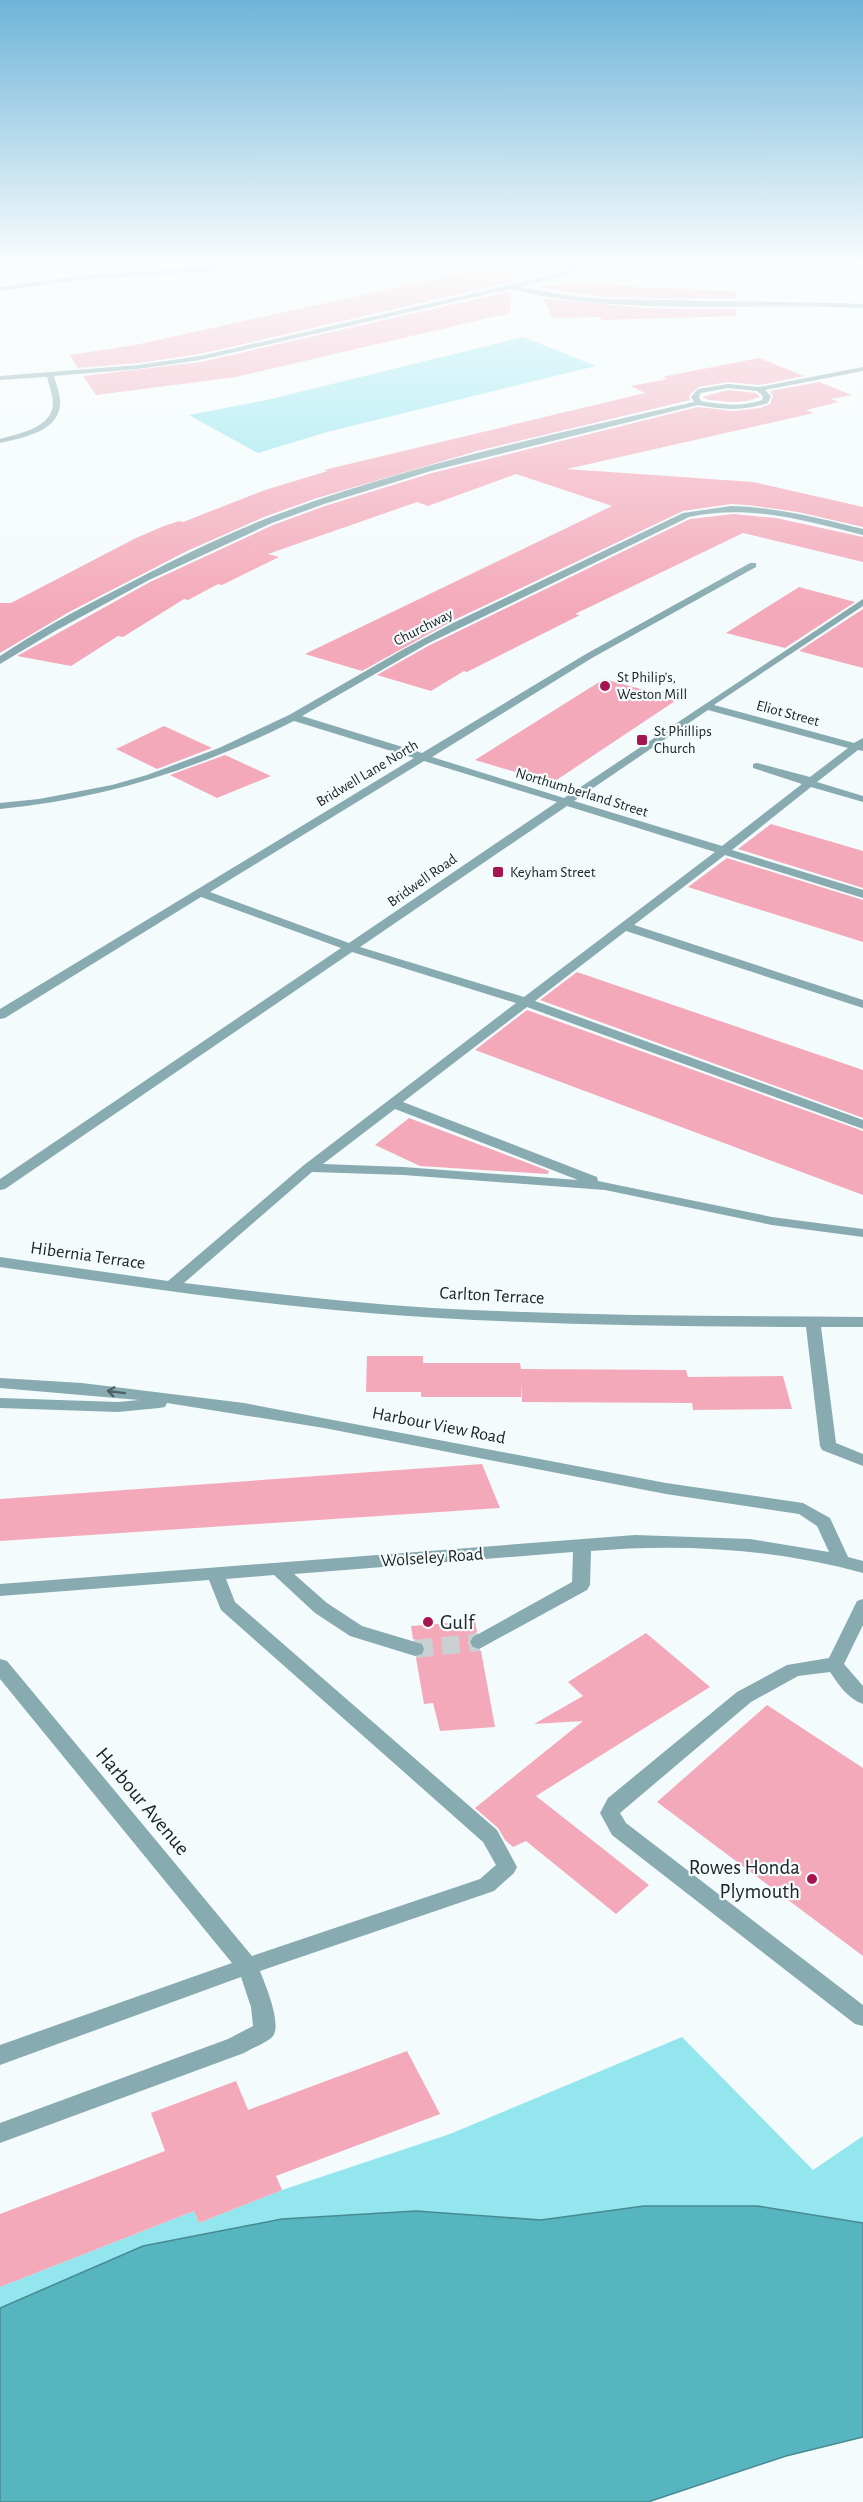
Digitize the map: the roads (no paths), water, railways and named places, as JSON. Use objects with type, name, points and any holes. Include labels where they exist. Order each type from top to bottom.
[{"type":"street","points":[[0,378],[21,377]]},
{"type":"street","points":[[0,441],[42,426],[54,418],[57,406],[50,377]]},
{"type":"street","points":[[698,403],[695,397],[698,390],[711,387],[759,389],[823,377]]},
{"type":"street","points":[[0,661],[58,626],[203,548],[271,520],[339,496],[424,471],[698,403],[713,406],[755,405],[765,401],[767,396],[759,389]]},
{"type":"street","name":"Churchway","points":[[0,806],[45,803],[100,792],[166,774],[217,753],[293,717],[424,642],[686,515],[707,509],[757,508],[863,532]]},
{"type":"street","name":"Bridwell Lane North","points":[[0,1015],[589,656],[753,565]]},
{"type":"street","name":"Bridwell Road","points":[[0,1186],[706,706],[863,602]]},
{"type":"street","name":"Eliot Street","points":[[706,706],[861,745]]},
{"type":"street","name":"Northumberland Street","points":[[293,717],[863,894]]},
{"type":"street","points":[[170,1287],[309,1168],[723,851],[808,782],[861,745]]},
{"type":"street","points":[[757,766],[863,799]]},
{"type":"street","points":[[200,893],[352,948],[525,1002],[863,1125]]},
{"type":"street","points":[[623,926],[863,1004]]},
{"type":"street","points":[[393,1103],[605,1186]]},
{"type":"street","points":[[309,1168],[403,1171],[605,1186],[772,1221],[863,1233]]},
{"type":"street","name":"Hibernia Terrace","points":[[0,1262],[170,1287]]},
{"type":"street","name":"Carlton Terrace","points":[[170,1287],[369,1308],[520,1317],[863,1322]]},
{"type":"street","points":[[813,1322],[828,1446],[863,1460]]},
{"type":"street","name":"Harbour View Road","points":[[0,1383],[65,1386],[310,1420],[648,1486],[803,1509],[824,1522],[841,1560]]},
{"type":"street","points":[[0,1403],[118,1407],[148,1406],[174,1400]]},
{"type":"street","name":"Wolseley Road","points":[[0,1590],[635,1541],[699,1540],[775,1548],[841,1560],[863,1567]]},
{"type":"street","points":[[479,1642],[581,1585],[582,1546]]},
{"type":"street","points":[[278,1569],[321,1608],[356,1631],[415,1648]]},
{"type":"street","points":[[0,2055],[248,1966],[487,1885],[507,1867],[490,1836],[227,1605],[215,1573]]},
{"type":"street","points":[[835,1664],[863,1606]]},
{"type":"street","points":[[835,1664],[846,1681],[863,1697]]},
{"type":"street","points":[[835,1664],[794,1670],[744,1698],[615,1804],[610,1813],[619,1829],[863,2017]]},
{"type":"street","name":"Harbour Avenue","points":[[0,1666],[248,1966]]},
{"type":"street","points":[[0,2133],[236,2046],[264,2031],[262,2007],[248,1966]]},
{"type":"tunnel","points":[[415,1649],[479,1642]]},
{"type":"place","name":"St Philip's, Weston Mill","points":[[605,686]]},
{"type":"place","name":"St Phillips Church","points":[[642,740]]},
{"type":"place","name":"Keyham Street","points":[[498,872]]},
{"type":"place","name":"Gulf","points":[[428,1622]]},
{"type":"place","name":"Rowes Honda Plymouth","points":[[812,1879]]}]
